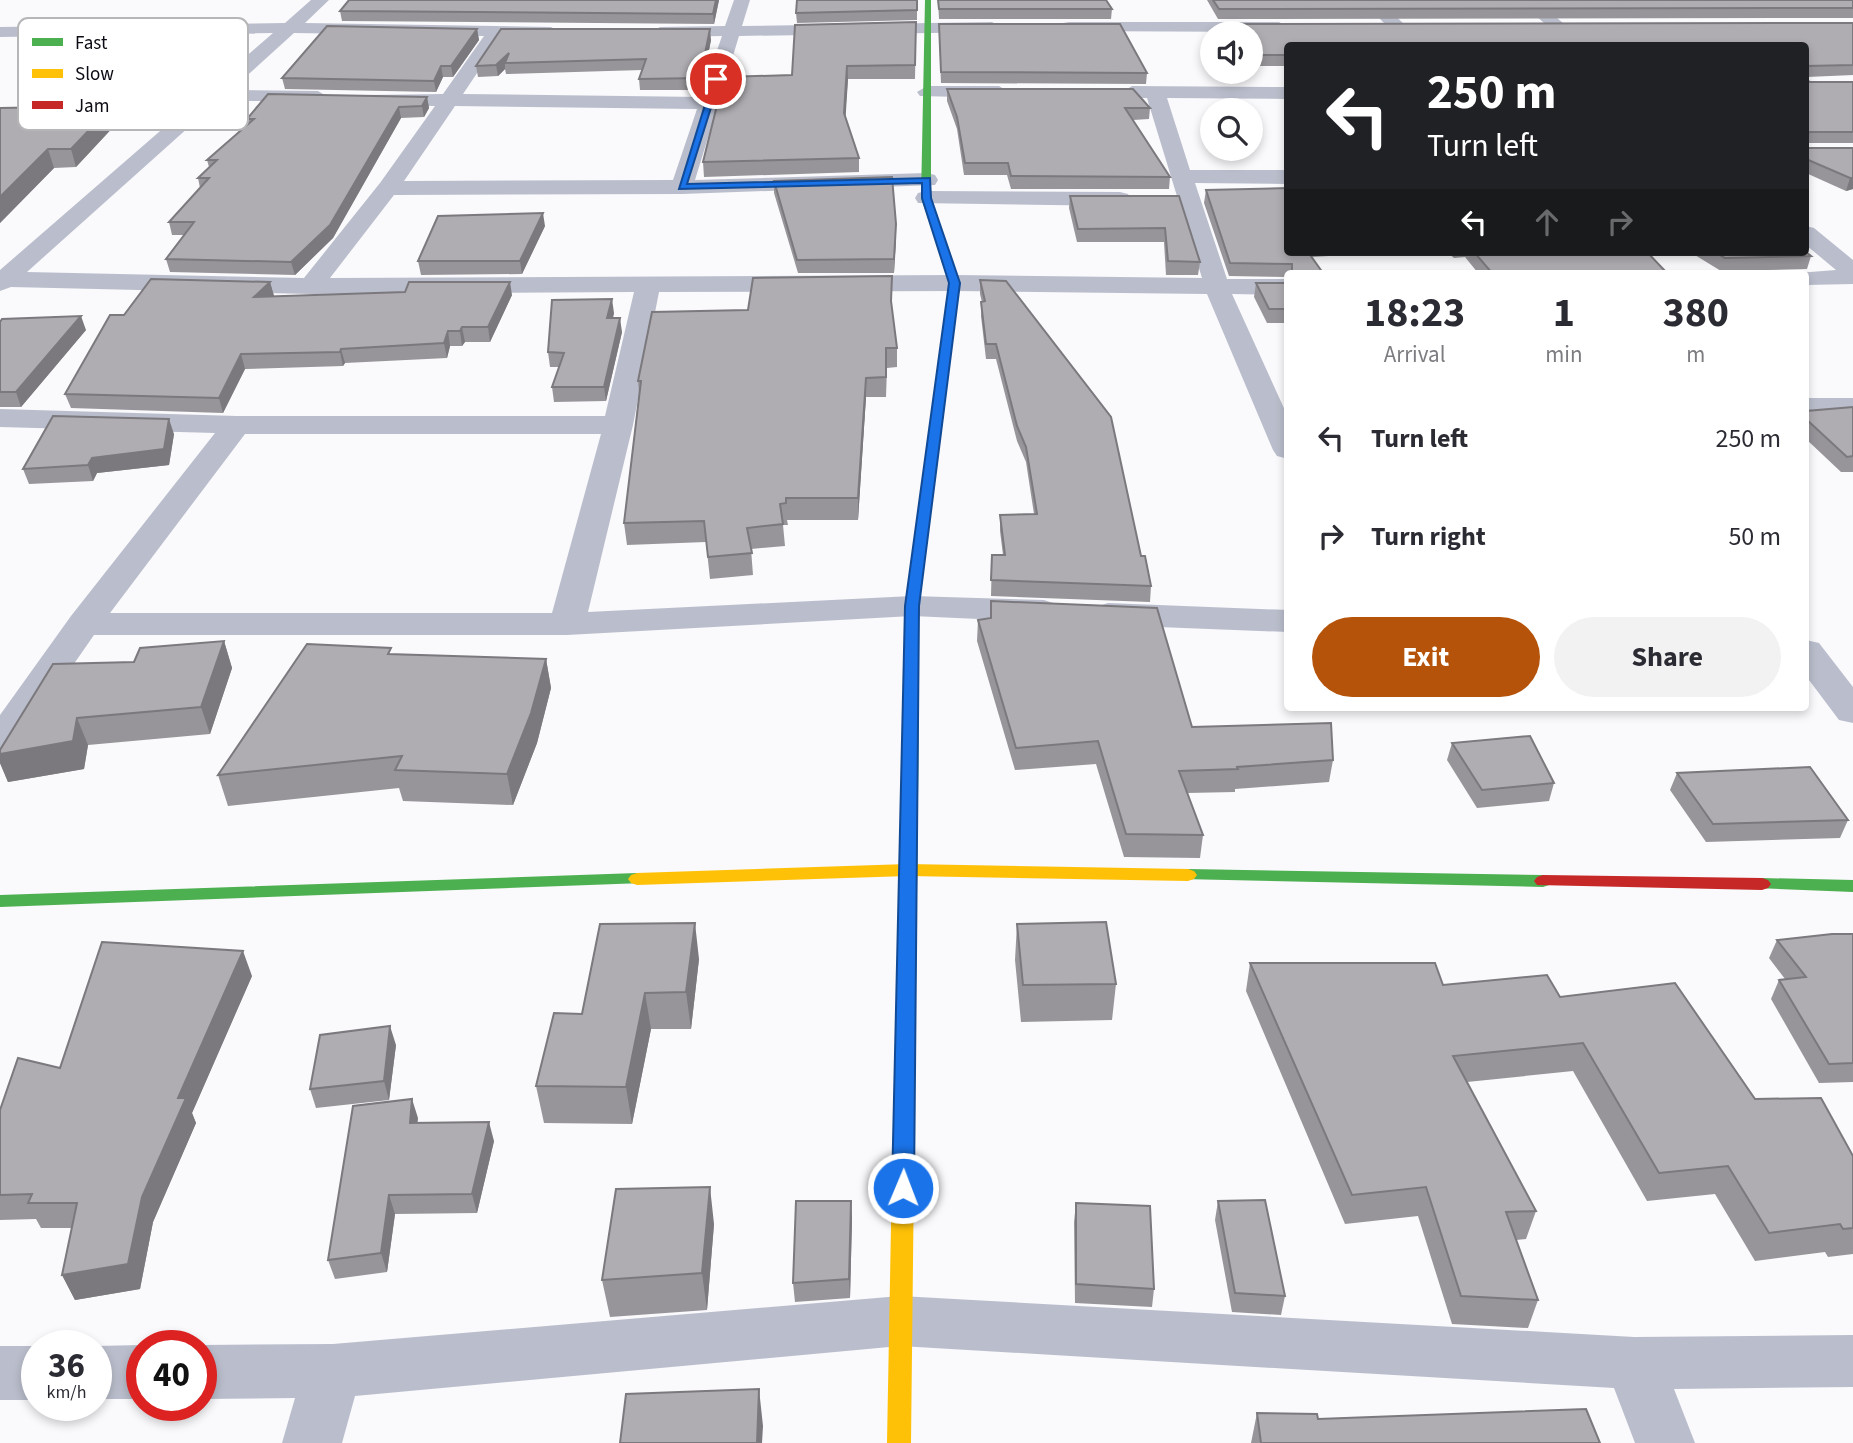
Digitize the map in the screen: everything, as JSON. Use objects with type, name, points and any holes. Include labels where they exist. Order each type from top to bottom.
[{"type":"street","points":[[248,65],[321,0]]},
{"type":"street","points":[[682,187],[742,0]]},
{"type":"street","points":[[898,1443],[912,606],[955,283],[927,189],[928,0]]},
{"type":"street","points":[[1369,0],[1404,26],[1374,27]]},
{"type":"street","points":[[1526,0],[1576,42]]},
{"type":"street","points":[[648,32],[1009,27]]},
{"type":"street","points":[[1050,27],[1295,27]]},
{"type":"street","points":[[1532,27],[1585,27]]},
{"type":"street","points":[[248,29],[565,32]]},
{"type":"street","points":[[0,32],[18,32]]},
{"type":"street","points":[[311,286],[388,188],[496,32]]},
{"type":"street","points":[[927,92],[1021,92]]},
{"type":"street","points":[[1115,92],[1284,93]]},
{"type":"street","points":[[1155,93],[1217,288],[1280,410],[1284,430]]},
{"type":"street","points":[[248,95],[448,101],[709,103]]},
{"type":"street","points":[[1,280],[174,130]]},
{"type":"street","points":[[388,188],[927,189],[1155,199],[1186,187],[1284,177]]},
{"type":"street","points":[[1809,233],[1842,234]]},
{"type":"street","points":[[1809,236],[1853,275]]},
{"type":"street","points":[[1809,278],[1853,275]]},
{"type":"street","points":[[1,280],[311,286],[955,283],[1284,287]]},
{"type":"street","points":[[567,624],[618,425],[648,285]]},
{"type":"street","points":[[1809,407],[1853,407]]},
{"type":"street","points":[[0,418],[237,425],[618,425]]},
{"type":"street","points":[[0,742],[84,624],[237,425]]},
{"type":"street","points":[[84,624],[567,624],[912,606],[1284,621]]},
{"type":"street","points":[[1809,655],[1853,712]]},
{"type":"street","points":[[0,901],[908,870],[1853,886]]},
{"type":"street","points":[[217,1371],[333,1371],[901,1321],[1634,1363],[1853,1361]]},
{"type":"street","points":[[1634,1363],[1665,1443]]},
{"type":"street","points":[[312,1443],[333,1371]]},
{"type":"street","points":[[0,1373],[21,1373]]},
{"type":"building","points":[[349,0],[716,0],[713,14],[340,11]]},
{"type":"building","points":[[797,0],[917,0],[917,10],[796,13]]},
{"type":"building","points":[[938,0],[1106,0],[1112,9],[939,9]]},
{"type":"building","points":[[1213,0],[1853,0],[1853,8],[1219,9]]},
{"type":"building","points":[[916,22],[915,65],[847,66],[844,113],[859,158],[703,162],[724,77],[792,75],[795,25]]},
{"type":"building","points":[[1853,23],[1853,65],[1809,66],[1809,42],[1284,42],[1284,55],[1263,55],[1263,24]]},
{"type":"building","points":[[939,24],[1120,24],[1147,73],[941,72]]},
{"type":"building","points":[[327,26],[477,29],[451,66],[441,66],[434,81],[282,78]]},
{"type":"building","points":[[501,29],[710,29],[700,78],[639,79],[646,59],[505,63],[509,53],[496,65],[476,66]]},
{"type":"building","points":[[1809,81],[1853,82],[1853,132],[1809,133]]},
{"type":"building","points":[[947,89],[1133,89],[1150,108],[1125,108],[1170,177],[1011,176],[1008,163],[965,163],[957,117]]},
{"type":"building","points":[[268,94],[427,97],[422,106],[399,107],[330,225],[291,262],[166,259],[194,222],[169,222],[209,178],[198,178],[217,160],[207,160],[241,130],[248,130],[248,124],[254,119],[248,118]]},
{"type":"building","points":[[0,108],[18,108],[18,130],[89,130],[71,149],[48,149],[0,197]]},
{"type":"building","points":[[1809,148],[1853,148],[1853,178],[1809,160]]},
{"type":"building","points":[[892,177],[896,224],[894,259],[797,260],[774,181]]},
{"type":"building","points":[[1284,188],[1284,256],[1311,256],[1321,270],[1292,270],[1292,264],[1230,263],[1206,190]]},
{"type":"building","points":[[1070,196],[1179,196],[1200,262],[1168,261],[1165,228],[1078,229]]},
{"type":"building","points":[[543,213],[520,261],[418,261],[438,216]]},
{"type":"building","points":[[1477,256],[1651,256],[1664,270],[1489,270]]},
{"type":"building","points":[[1722,256],[1811,256],[1725,258]]},
{"type":"building","points":[[892,276],[891,301],[897,348],[886,348],[886,377],[866,378],[858,498],[786,498],[786,503],[780,504],[783,524],[747,528],[752,553],[708,557],[704,521],[624,523],[641,381],[638,381],[652,312],[748,310],[753,278]]},
{"type":"building","points":[[151,279],[270,282],[254,297],[405,292],[409,282],[510,282],[488,327],[462,327],[460,331],[448,331],[444,343],[341,349],[340,352],[241,354],[219,398],[65,394],[110,315],[124,315]]},
{"type":"building","points":[[980,280],[1006,281],[1111,417],[1141,556],[1145,556],[1151,586],[991,580],[992,555],[1005,555],[1000,515],[1037,514],[1026,447],[1017,426],[996,344],[986,344],[981,302],[985,301]]},
{"type":"building","points":[[1256,283],[1284,283],[1284,309],[1269,309]]},
{"type":"building","points":[[612,299],[607,318],[620,318],[604,387],[552,387],[564,353],[548,352],[552,300]]},
{"type":"building","points":[[81,316],[16,392],[0,392],[2,319]]},
{"type":"building","points":[[1853,407],[1853,456],[1847,457],[1809,422],[1809,411]]},
{"type":"building","points":[[53,416],[169,419],[164,449],[92,458],[88,465],[23,469]]},
{"type":"building","points":[[991,601],[1157,608],[1192,727],[1331,723],[1333,760],[1237,767],[1238,769],[1179,771],[1203,835],[1126,834],[1098,741],[1016,748],[978,620],[991,618]]},
{"type":"building","points":[[224,641],[201,707],[77,718],[73,741],[0,754],[53,664],[134,662],[140,648]]},
{"type":"building","points":[[307,644],[391,648],[388,654],[546,659],[531,713],[507,774],[395,770],[402,756],[218,775]]},
{"type":"building","points":[[1530,736],[1554,783],[1482,790],[1452,743]]},
{"type":"building","points":[[1810,767],[1848,820],[1713,824],[1677,773]]},
{"type":"building","points":[[1106,922],[1116,984],[1023,985],[1017,924]]},
{"type":"building","points":[[695,923],[686,992],[645,993],[626,1087],[536,1086],[554,1013],[582,1014],[600,924]]},
{"type":"building","points":[[1853,934],[1853,1063],[1829,1064],[1779,980],[1806,977],[1777,940]]},
{"type":"building","points":[[102,942],[243,951],[178,1098],[186,1098],[142,1197],[128,1264],[62,1275],[77,1203],[28,1203],[32,1194],[0,1195],[0,1110],[18,1058],[60,1068]]},
{"type":"building","points":[[1250,963],[1435,963],[1443,985],[1547,975],[1560,997],[1675,983],[1755,1099],[1821,1098],[1853,1156],[1853,1228],[1843,1229],[1840,1224],[1769,1233],[1728,1166],[1659,1173],[1583,1043],[1453,1056],[1536,1211],[1506,1212],[1538,1300],[1461,1296],[1426,1187],[1352,1195]]},
{"type":"building","points":[[390,1026],[384,1081],[310,1089],[320,1035]]},
{"type":"building","points":[[412,1099],[410,1123],[489,1122],[472,1194],[389,1195],[381,1253],[328,1260],[353,1106]]},
{"type":"building","points":[[710,1187],[702,1273],[602,1280],[616,1189]]},
{"type":"building","points":[[1265,1200],[1285,1296],[1235,1293],[1218,1201]]},
{"type":"building","points":[[796,1201],[851,1201],[849,1279],[793,1283]]},
{"type":"building","points":[[1076,1203],[1150,1206],[1154,1289],[1076,1284]]},
{"type":"building","points":[[759,1389],[757,1443],[620,1443],[626,1394]]},
{"type":"building","points":[[1586,1409],[1600,1443],[1261,1443],[1257,1413],[1317,1414],[1318,1419]]},
{"type":"traffic: fast","points":[[928,0],[926,198],[955,283],[935,436]]},
{"type":"traffic: fast","points":[[903,1172],[911,702]]},
{"type":"traffic: fast","points":[[1188,875],[1543,881]]},
{"type":"traffic: fast","points":[[0,901],[637,879]]},
{"type":"traffic: fast","points":[[1762,884],[1853,886]]},
{"type":"traffic: slow","points":[[911,702],[912,606],[935,436]]},
{"type":"traffic: slow","points":[[637,879],[908,870],[1188,875]]},
{"type":"traffic: slow","points":[[899,1443],[903,1172]]},
{"type":"traffic: jam","points":[[1543,881],[1762,884]]},
{"type":"route","points":[[716,79],[682,187],[927,180],[926,198],[955,283],[912,606],[903,1188]]}]
